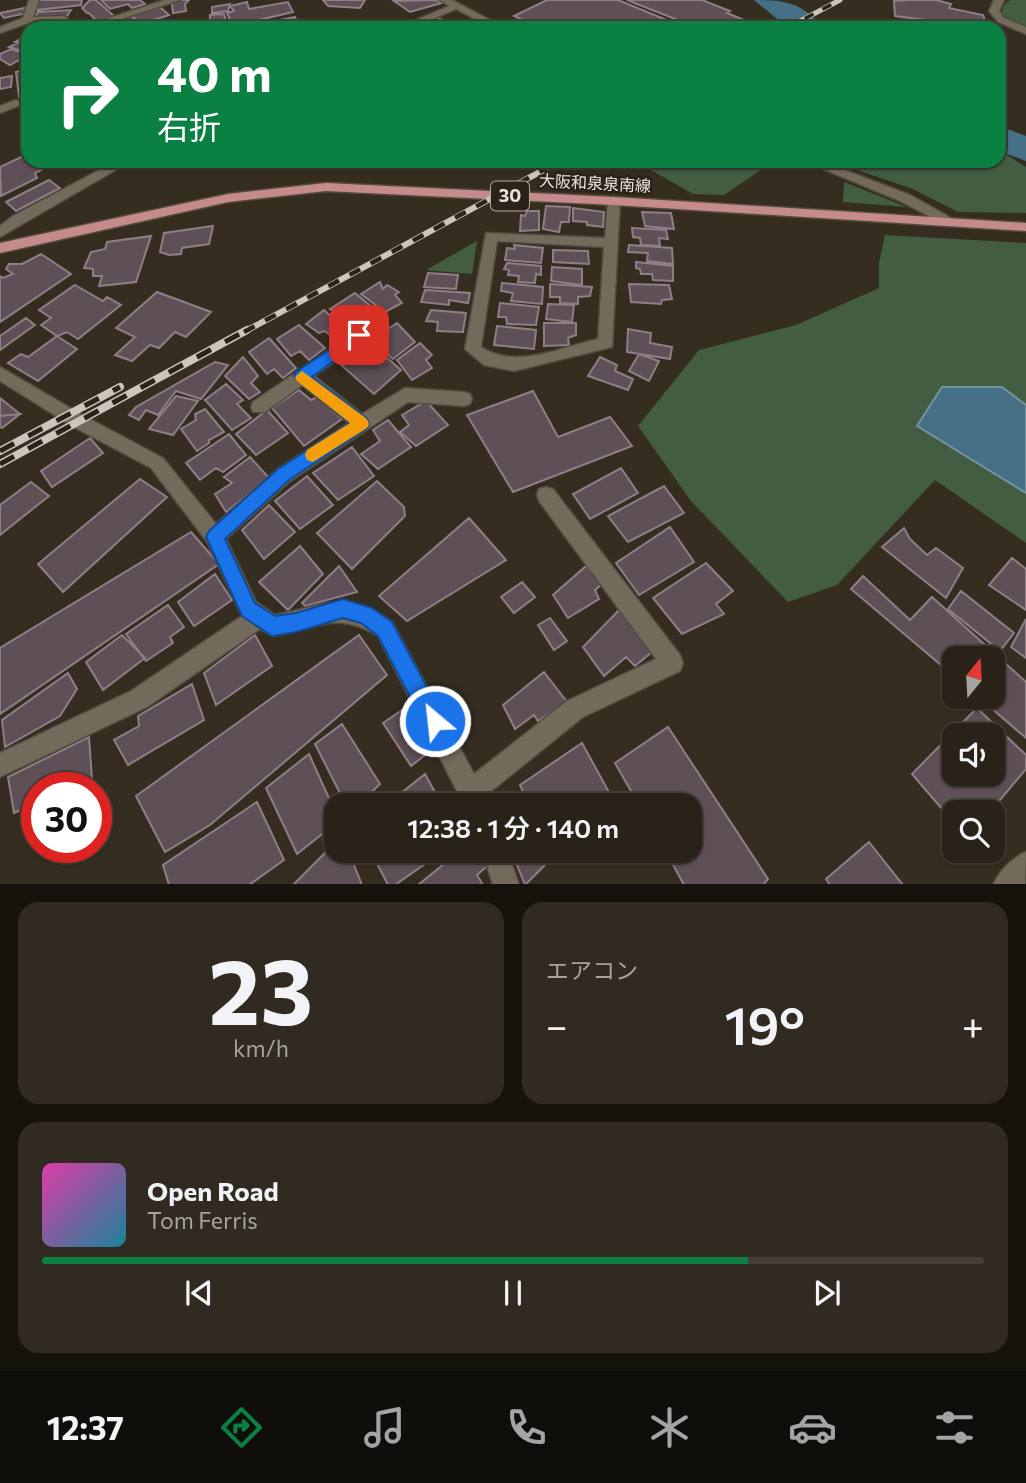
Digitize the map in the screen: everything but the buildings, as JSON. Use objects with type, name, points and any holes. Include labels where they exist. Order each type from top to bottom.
[{"type":"main road","name":"大阪和泉泉南線","points":[[0,248],[228,198],[299,188],[349,187],[614,201],[1026,227]]},
{"type":"street","points":[[34,0],[27,20],[66,21]]},
{"type":"street","points":[[106,21],[175,0]]},
{"type":"street","points":[[445,0],[486,21]]},
{"type":"street","points":[[420,21],[469,0]]},
{"type":"street","points":[[999,0],[994,11],[1003,21]]},
{"type":"street","points":[[0,30],[21,22]]},
{"type":"street","points":[[1006,22],[1026,31]]},
{"type":"street","points":[[0,110],[16,103]]},
{"type":"street","points":[[0,233],[18,219],[112,168]]},
{"type":"street","points":[[828,168],[905,198],[953,223]]},
{"type":"street","points":[[612,243],[491,236],[473,349],[490,361],[514,365],[606,343],[612,243],[614,201]]},
{"type":"street","points":[[258,407],[379,322]]},
{"type":"street","points":[[0,373],[78,421],[157,463],[215,537],[249,609],[272,626],[296,623],[343,608],[366,615],[385,629],[472,793]]},
{"type":"street","points":[[302,376],[362,424]]},
{"type":"street","points":[[215,537],[284,475],[405,395],[464,399]]},
{"type":"street","points":[[481,793],[575,709],[672,663],[546,495]]},
{"type":"street","points":[[0,765],[139,699],[259,617]]},
{"type":"street","points":[[499,863],[506,884]]},
{"type":"street","points":[[1006,884],[1026,865]]},
{"type":"green space","points":[[1010,0],[1026,0],[1026,26],[1007,19],[1002,13],[1003,6]]},
{"type":"green space","points":[[1006,154],[1026,167],[1026,213],[958,212],[913,189],[851,168],[1006,168]]},
{"type":"green space","points":[[647,168],[764,168],[724,195],[693,194]]},
{"type":"green space","points":[[844,182],[907,207],[843,202]]},
{"type":"green space","points":[[885,235],[1026,243],[1026,543],[935,480],[837,585],[788,602],[691,501],[638,426],[699,350],[796,325],[879,288],[879,263]]},
{"type":"green space","points":[[477,241],[472,274],[426,270]]},
{"type":"water","points":[[942,387],[1002,387],[1026,405],[1026,493],[917,426]]},
{"type":"waterway","points":[[768,0],[797,21]]},
{"type":"waterway","points":[[1006,140],[1026,150]]},
{"type":"railway","points":[[800,21],[840,0]]},
{"type":"railway","points":[[244,332],[547,168]]},
{"type":"railway","points":[[0,464],[247,330]]},
{"type":"railway","points":[[0,451],[120,387]]},
{"type":"slow traffic","points":[[302,377],[362,424],[313,455]]},
{"type":"route","points":[[359,335],[302,376],[362,424],[284,475],[215,537],[249,609],[272,626],[296,623],[343,608],[366,615],[385,629],[435,721]]}]
